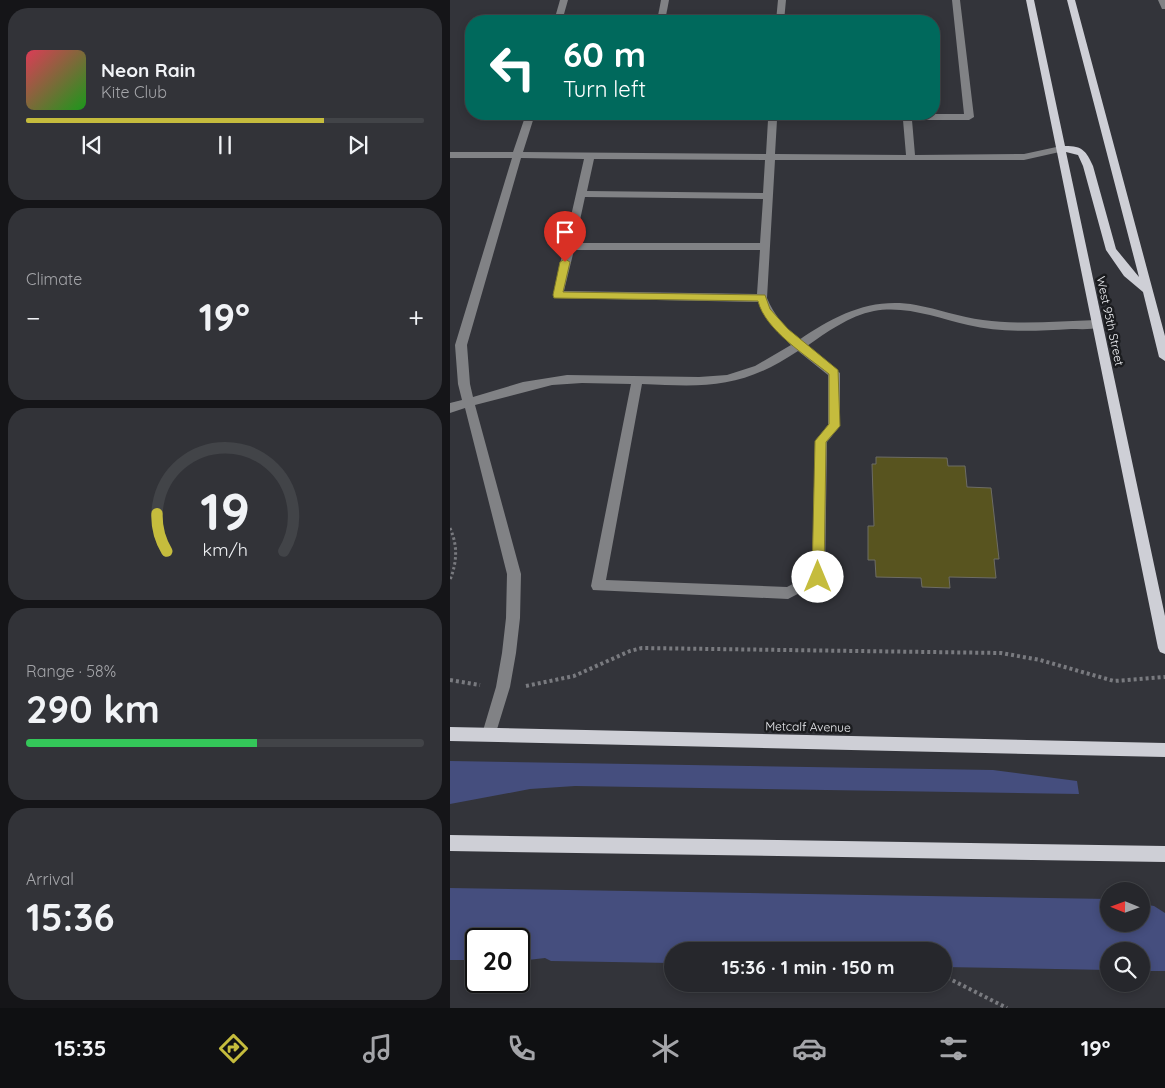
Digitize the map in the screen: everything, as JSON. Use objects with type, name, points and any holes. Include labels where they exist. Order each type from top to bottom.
[{"type":"main road","name":"West 95th Street","points":[[1030,0],[1165,648]]},
{"type":"main road","points":[[1071,0],[1165,357]]},
{"type":"main road","points":[[1061,149],[1071,149],[1082,153],[1088,166],[1111,250],[1128,273],[1149,292]]},
{"type":"main road","name":"Metcalf Avenue","points":[[450,734],[1165,750]]},
{"type":"main road","points":[[450,843],[1165,854]]},
{"type":"lane","points":[[560,15],[564,0]]},
{"type":"lane","points":[[662,15],[665,0]]},
{"type":"lane","points":[[781,15],[782,0]]},
{"type":"lane","points":[[940,117],[969,117],[956,0]]},
{"type":"lane","points":[[1162,0],[1165,7]]},
{"type":"lane","points":[[490,734],[503,687],[513,618],[514,574],[464,384],[461,346],[528,120]]},
{"type":"lane","points":[[636,380],[598,586],[788,593],[818,577],[821,441],[834,426],[834,373],[784,332],[765,311],[762,298],[773,120]]},
{"type":"lane","points":[[907,120],[911,158]]},
{"type":"lane","points":[[450,155],[518,154],[771,158],[1024,157],[1061,149]]},
{"type":"lane","points":[[590,155],[558,295],[762,298]]},
{"type":"lane","points":[[581,194],[767,196]]},
{"type":"lane","points":[[569,246],[765,247]]},
{"type":"lane","points":[[450,408],[536,383],[576,379],[708,381],[734,378],[759,368],[801,346],[833,324],[856,313],[876,307],[898,307],[918,310],[998,326],[1097,324]]},
{"type":"path","points":[[450,528],[457,548],[454,569],[450,580]]},
{"type":"path","points":[[450,680],[503,687],[532,685],[574,676],[630,651],[642,648],[1001,653],[1040,660],[1114,681],[1165,677]]},
{"type":"path","points":[[952,981],[1008,1008]]},
{"type":"shaded area","points":[[450,761],[993,770],[1077,781],[1079,794],[575,786],[530,789],[450,804]]},
{"type":"shaded area","points":[[450,888],[1100,899],[1100,932],[1150,932],[1150,905],[1165,913],[1165,971],[1150,971],[1150,942],[1100,942],[1100,970],[952,967],[952,942],[664,942],[664,963],[551,961],[545,958],[530,960],[530,928],[465,928],[465,960],[450,960]]},
{"type":"building","points":[[876,457],[947,458],[948,466],[965,466],[967,487],[991,488],[999,559],[994,559],[996,578],[949,577],[950,588],[922,587],[921,578],[876,577],[875,560],[868,560],[868,526],[874,526],[872,464],[876,464]]},
{"type":"route","points":[[565,262],[558,295],[762,298],[765,311],[784,332],[834,373],[834,426],[821,441],[818,577]]}]
